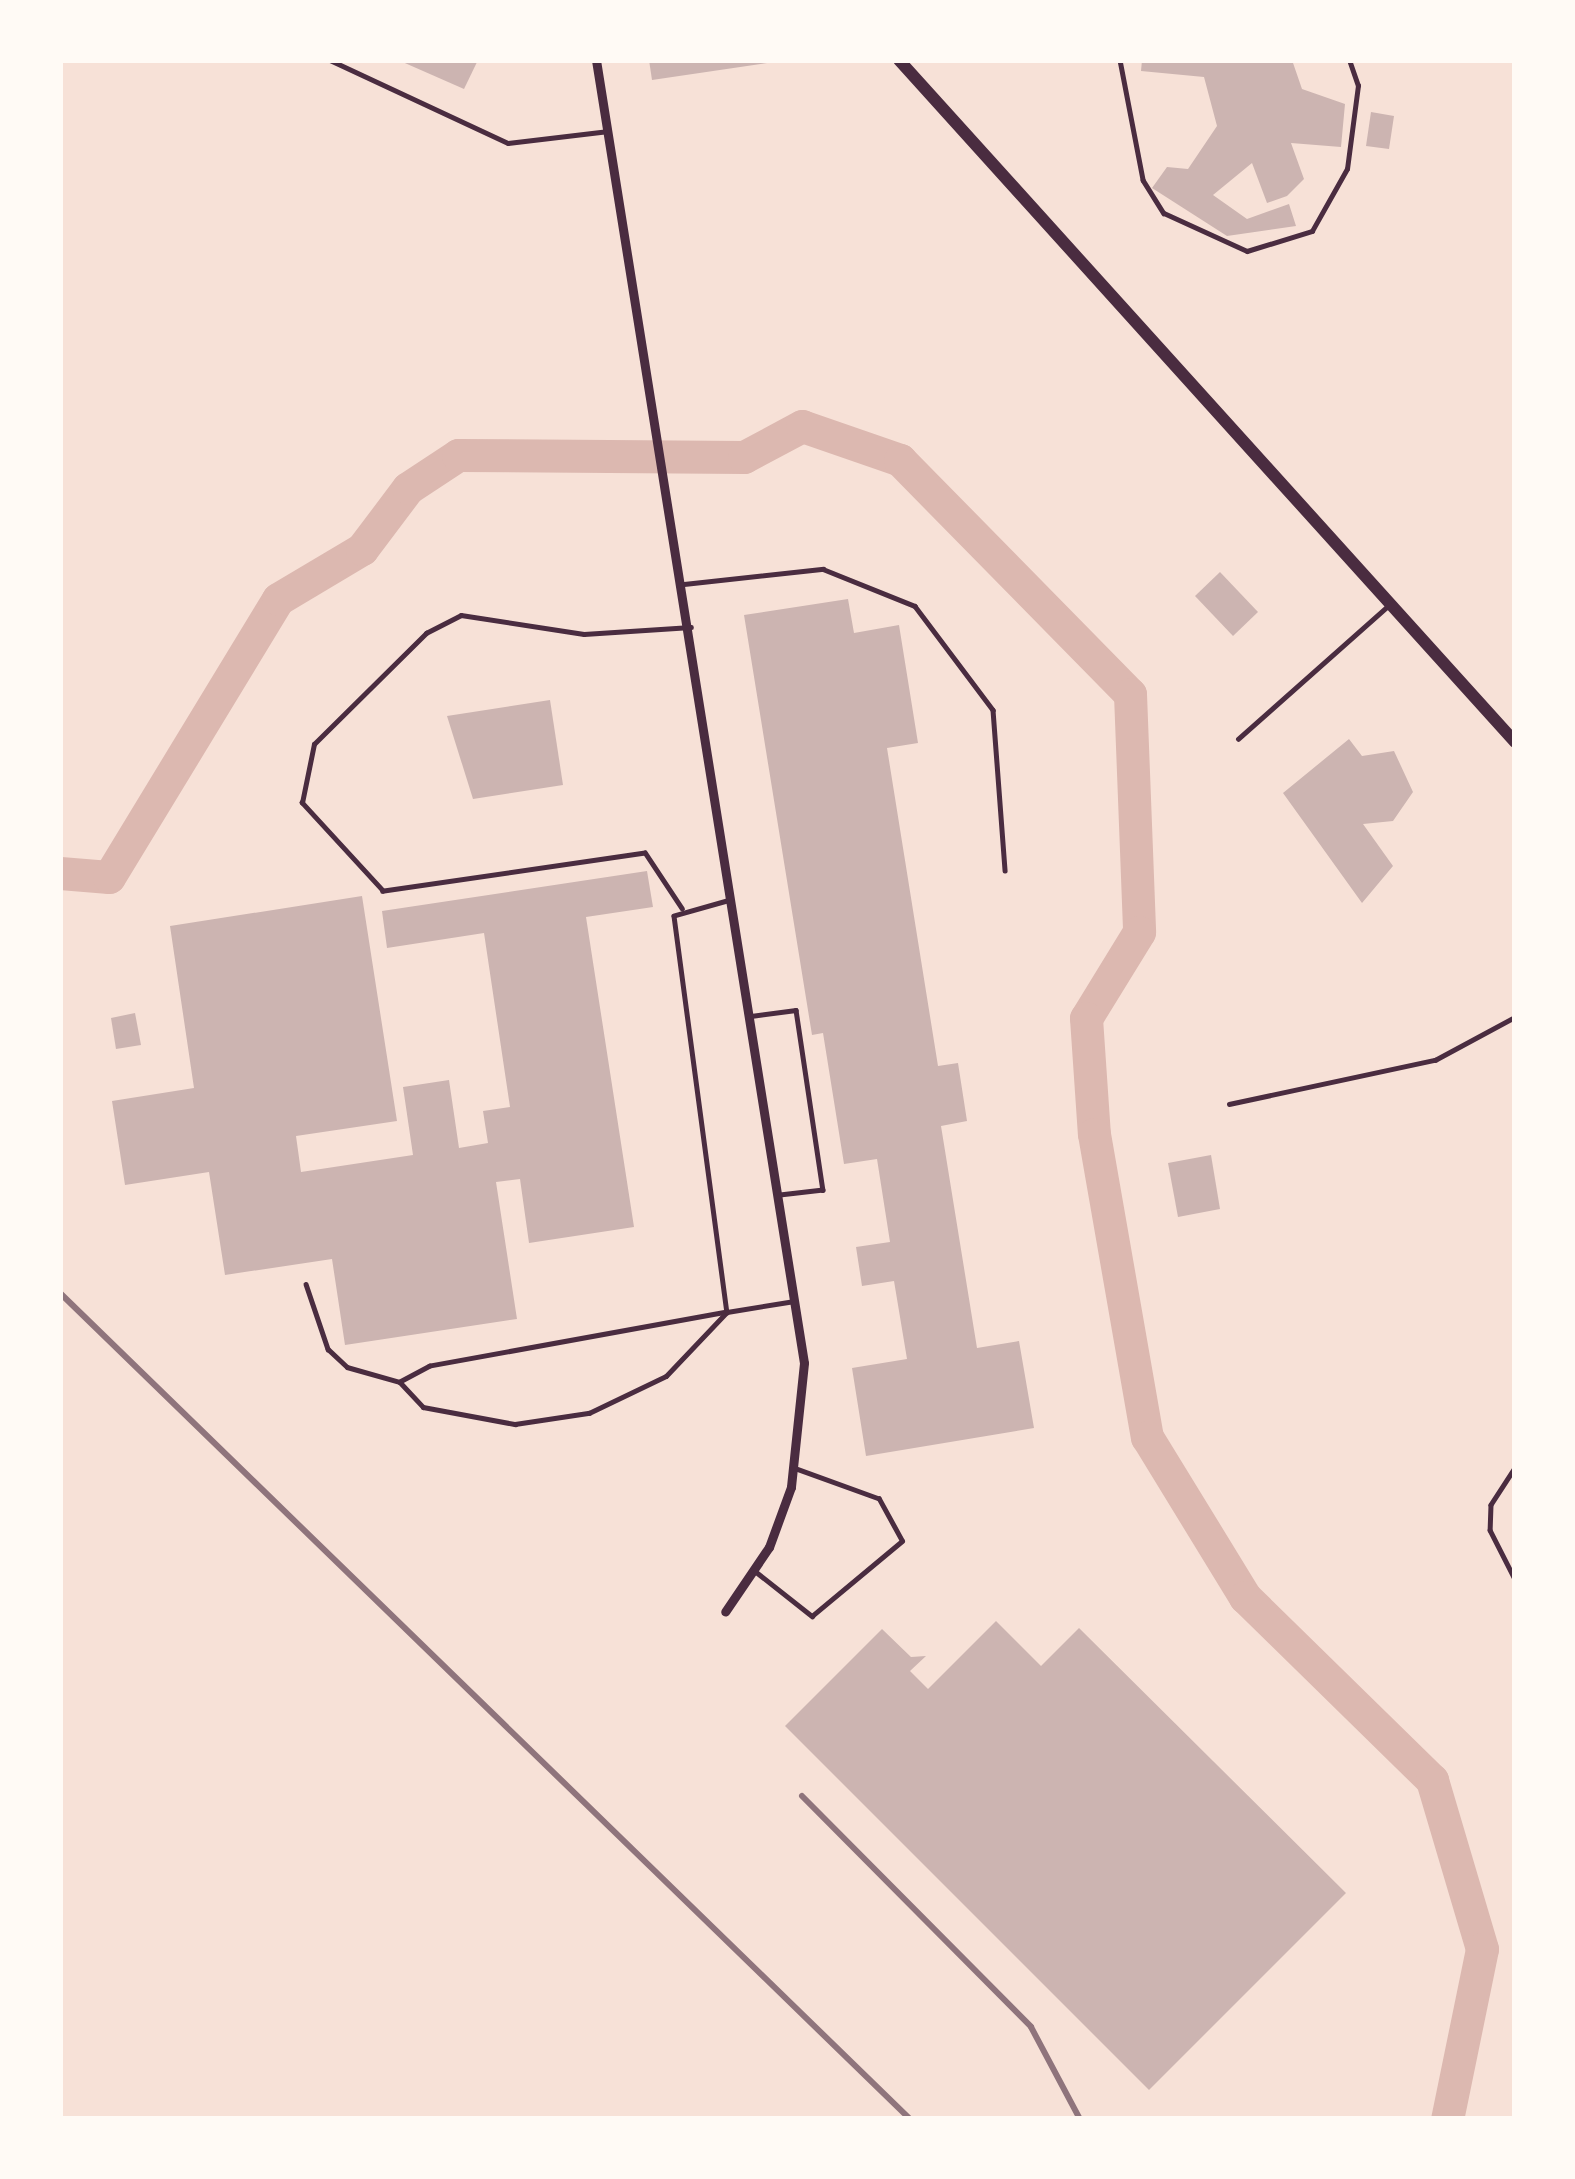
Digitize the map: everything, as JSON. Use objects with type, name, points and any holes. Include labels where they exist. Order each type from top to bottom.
[{"type":"main road","points":[[899,60],[1515,742]]},
{"type":"street","points":[[596,60],[691,626],[804,1363],[794,1468],[755,1570],[725,1612]]},
{"type":"lane","points":[[330,60],[508,143],[608,130]]},
{"type":"lane","points":[[1120,60],[1143,180],[1164,213],[1247,251],[1312,231],[1347,169],[1358,86],[1349,60]]},
{"type":"lane","points":[[684,584],[823,569],[915,606],[993,710],[1005,871]]},
{"type":"lane","points":[[1238,739],[1390,604]]},
{"type":"lane","points":[[306,1284],[328,1349],[347,1367],[400,1382],[423,1407],[515,1424],[589,1413],[667,1376],[727,1312],[682,909],[645,853],[383,891],[302,803],[314,744],[425,633],[461,615],[584,634],[691,626]]},
{"type":"lane","points":[[682,909],[733,900]]},
{"type":"lane","points":[[751,1016],[796,1010],[824,1190],[778,1196]]},
{"type":"lane","points":[[1229,1104],[1436,1060],[1515,1017]]},
{"type":"lane","points":[[400,1382],[430,1366],[794,1300]]},
{"type":"lane","points":[[755,1570],[812,1616],[902,1541],[879,1499],[794,1468]]},
{"type":"lane","points":[[1515,1468],[1491,1505],[1490,1530],[1515,1580]]},
{"type":"building","points":[[398,60],[478,60],[464,89]]},
{"type":"building","points":[[649,60],[767,60],[767,63],[652,80]]},
{"type":"building","points":[[1142,60],[1292,60],[1302,89],[1345,104],[1341,147],[1291,143],[1304,179],[1287,196],[1267,203],[1252,163],[1213,195],[1247,219],[1289,204],[1296,226],[1227,236],[1152,188],[1167,167],[1188,169],[1217,126],[1204,77],[1141,71]]},
{"type":"building","points":[[1371,112],[1394,116],[1389,149],[1366,146]]},
{"type":"building","points":[[1220,572],[1258,612],[1233,636],[1195,596]]},
{"type":"building","points":[[848,599],[854,633],[899,625],[918,743],[887,748],[938,1066],[958,1063],[967,1121],[941,1126],[977,1348],[1019,1341],[1034,1428],[866,1456],[852,1368],[907,1359],[894,1281],[862,1286],[856,1247],[890,1242],[877,1159],[844,1164],[823,1033],[812,1035],[744,615]]},
{"type":"building","points":[[550,700],[563,785],[473,799],[447,716]]},
{"type":"building","points":[[1349,739],[1362,756],[1394,751],[1413,792],[1393,821],[1363,824],[1393,866],[1362,903],[1283,793]]},
{"type":"building","points":[[647,871],[653,907],[586,917],[634,1227],[529,1243],[520,1179],[496,1182],[517,1319],[345,1345],[332,1259],[225,1275],[209,1172],[125,1185],[112,1101],[194,1088],[170,926],[362,896],[397,1121],[296,1136],[301,1172],[413,1155],[403,1087],[449,1080],[459,1148],[488,1143],[483,1111],[510,1107],[484,933],[387,948],[382,911]]},
{"type":"building","points":[[135,1013],[141,1045],[116,1049],[111,1018]]},
{"type":"building","points":[[1211,1155],[1220,1209],[1178,1217],[1168,1163]]},
{"type":"building","points":[[996,1621],[1041,1666],[1079,1628],[1346,1893],[1149,2090],[785,1726],[882,1629],[911,1657],[926,1656],[910,1671],[928,1689]]},
{"type":"waterway","points":[[60,873],[109,877],[278,599],[362,549],[408,488],[458,455],[744,457],[802,426],[900,460],[1130,694],[1139,932],[1086,1018],[1094,1134],[1147,1437],[1245,1597],[1432,1780],[1482,1949],[1447,2119]]},
{"type":"railway","points":[[60,1293],[910,2119]]},
{"type":"railway","points":[[802,1796],[1031,2027],[1080,2119]]}]
